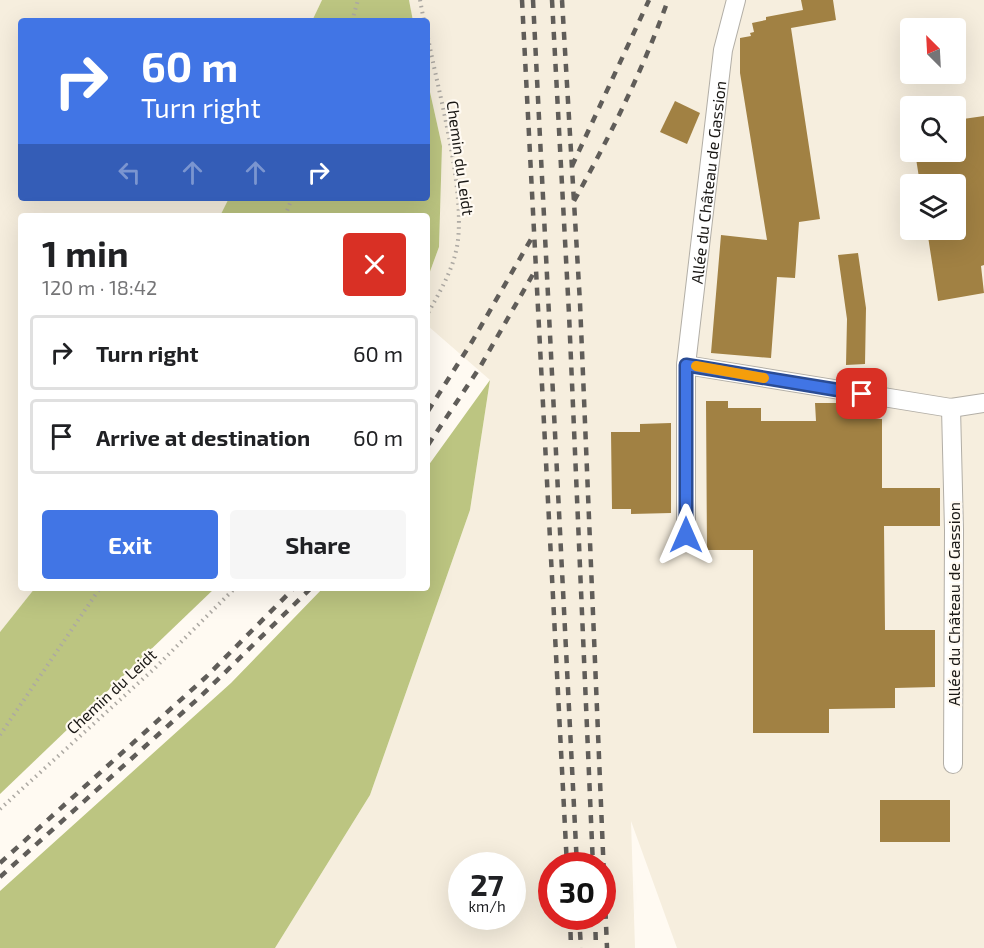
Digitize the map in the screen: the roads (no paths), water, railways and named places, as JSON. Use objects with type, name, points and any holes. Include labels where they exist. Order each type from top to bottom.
[{"type":"street","name":"Allée du Château de Gassion","points":[[686,535],[686,365],[723,50],[736,0]]},
{"type":"street","points":[[686,365],[951,408],[984,403]]},
{"type":"street","name":"Allée du Château de Gassion","points":[[951,408],[954,530],[953,764]]},
{"type":"railway","points":[[522,0],[566,852]]},
{"type":"railway","points":[[533,0],[576,852]]},
{"type":"railway","points":[[552,0],[569,314],[592,852]]},
{"type":"railway","points":[[562,0],[580,303],[607,948]]},
{"type":"railway","points":[[572,166],[649,0]]},
{"type":"railway","points":[[574,201],[625,102],[668,0]]},
{"type":"railway","points":[[430,408],[473,340],[534,234]]},
{"type":"railway","points":[[430,442],[480,367],[536,269]]},
{"type":"railway","points":[[0,863],[206,677],[291,591]]},
{"type":"railway","points":[[0,877],[201,696],[308,591]]},
{"type":"railway","points":[[570,930],[571,948]]},
{"type":"railway","points":[[580,930],[581,948]]},
{"type":"railway","points":[[595,930],[596,948]]}]
